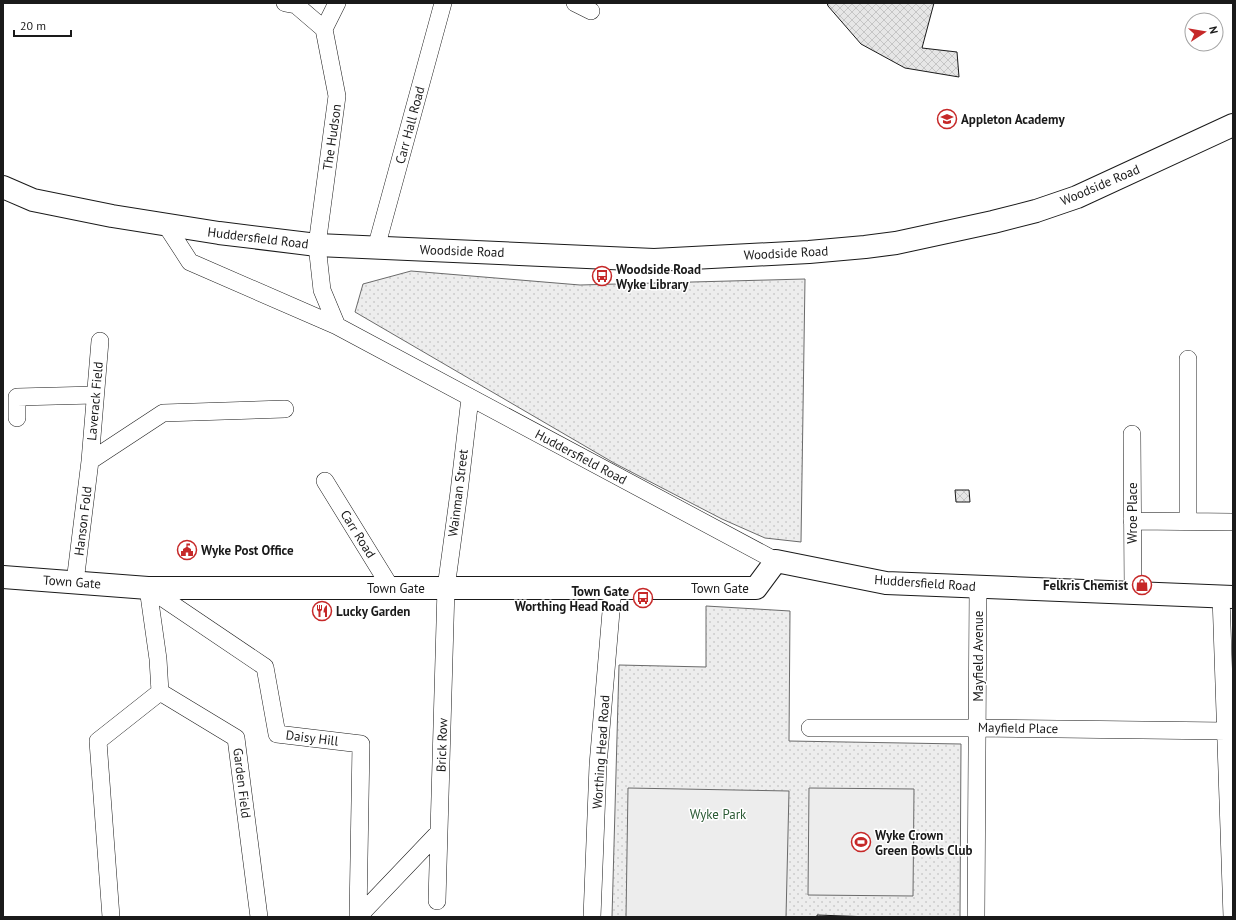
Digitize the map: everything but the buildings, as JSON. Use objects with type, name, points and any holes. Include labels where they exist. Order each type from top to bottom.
[{"type":"main road","name":"Woodside Road","points":[[317,245],[654,260],[809,252],[873,246],[937,234],[1036,211],[1077,197],[1233,125]]},
{"type":"main road","name":"Huddersfield Road","points":[[3,187],[33,200],[112,216],[219,233],[317,245]]},
{"type":"main road","name":"Huddersfield Road","points":[[776,561],[886,582],[1227,597]]},
{"type":"main road","name":"Town Gate","points":[[3,577],[148,588],[756,588],[776,561]]},
{"type":"street","points":[[285,3],[296,5],[324,29],[337,3]]},
{"type":"street","name":"Carr Hall Road","points":[[376,248],[443,3]]},
{"type":"street","points":[[575,3],[591,11]]},
{"type":"street","name":"The Hudson","points":[[317,245],[337,96],[324,29]]},
{"type":"street","points":[[166,225],[190,262],[337,326]]},
{"type":"street","name":"Huddersfield Road","points":[[317,245],[322,290],[337,326],[776,561]]},
{"type":"street","name":"Laverack Field","points":[[90,461],[100,341]]},
{"type":"street","points":[[1188,359],[1188,521]]},
{"type":"street","points":[[17,418],[17,397],[95,395]]},
{"type":"street","name":"Wainman Street","points":[[446,588],[470,398]]},
{"type":"street","points":[[90,461],[163,413],[285,409]]},
{"type":"street","name":"Wroe Place","points":[[1132,434],[1133,593]]},
{"type":"street","name":"Hanson Fold","points":[[75,582],[90,461]]},
{"type":"street","name":"Carr Road","points":[[325,481],[391,588]]},
{"type":"street","points":[[1132,521],[1233,522]]},
{"type":"street","name":"Mayfield Avenue","points":[[976,917],[978,586]]},
{"type":"street","points":[[111,917],[98,741],[160,692],[158,659],[148,588]]},
{"type":"street","name":"Daisy Hill","points":[[148,588],[265,667],[277,734],[361,744],[358,917]]},
{"type":"street","name":"Brick Row","points":[[437,901],[446,588]]},
{"type":"street","name":"Worthing Head Road","points":[[592,917],[598,765],[613,588]]},
{"type":"street","points":[[1227,597],[1226,731],[1231,832],[1232,917]]},
{"type":"street","name":"Garden Field","points":[[160,692],[236,738],[259,917]]},
{"type":"street","name":"Mayfield Place","points":[[810,728],[977,728],[1226,731]]},
{"type":"street","points":[[358,917],[439,832]]},
{"type":"green space","points":[[411,271],[580,285],[805,279],[801,542],[765,538],[722,519],[614,463],[355,312],[363,284]]},
{"type":"green space","name":"Wyke Park","points":[[706,606],[790,611],[789,741],[961,744],[960,917],[612,917],[619,665],[706,667]]},
{"type":"shaded area","points":[[628,788],[789,791],[786,917],[626,917]]},
{"type":"shaded area","name":"Wyke Crown Green Bowls Club","points":[[809,788],[914,789],[913,896],[808,895]]},
{"type":"place","name":"Appleton Academy","points":[[947,119]]},
{"type":"place","name":"Woodside Road Wyke Library","points":[[602,276]]},
{"type":"place","name":"Wyke Post Office","points":[[187,550]]},
{"type":"place","name":"Felkris Chemist","points":[[1142,585]]},
{"type":"place","name":"Town Gate Worthing Head Road","points":[[643,598]]},
{"type":"place","name":"Lucky Garden","points":[[322,611]]},
{"type":"place","name":"Wyke Crown Green Bowls Club","points":[[861,842]]}]
